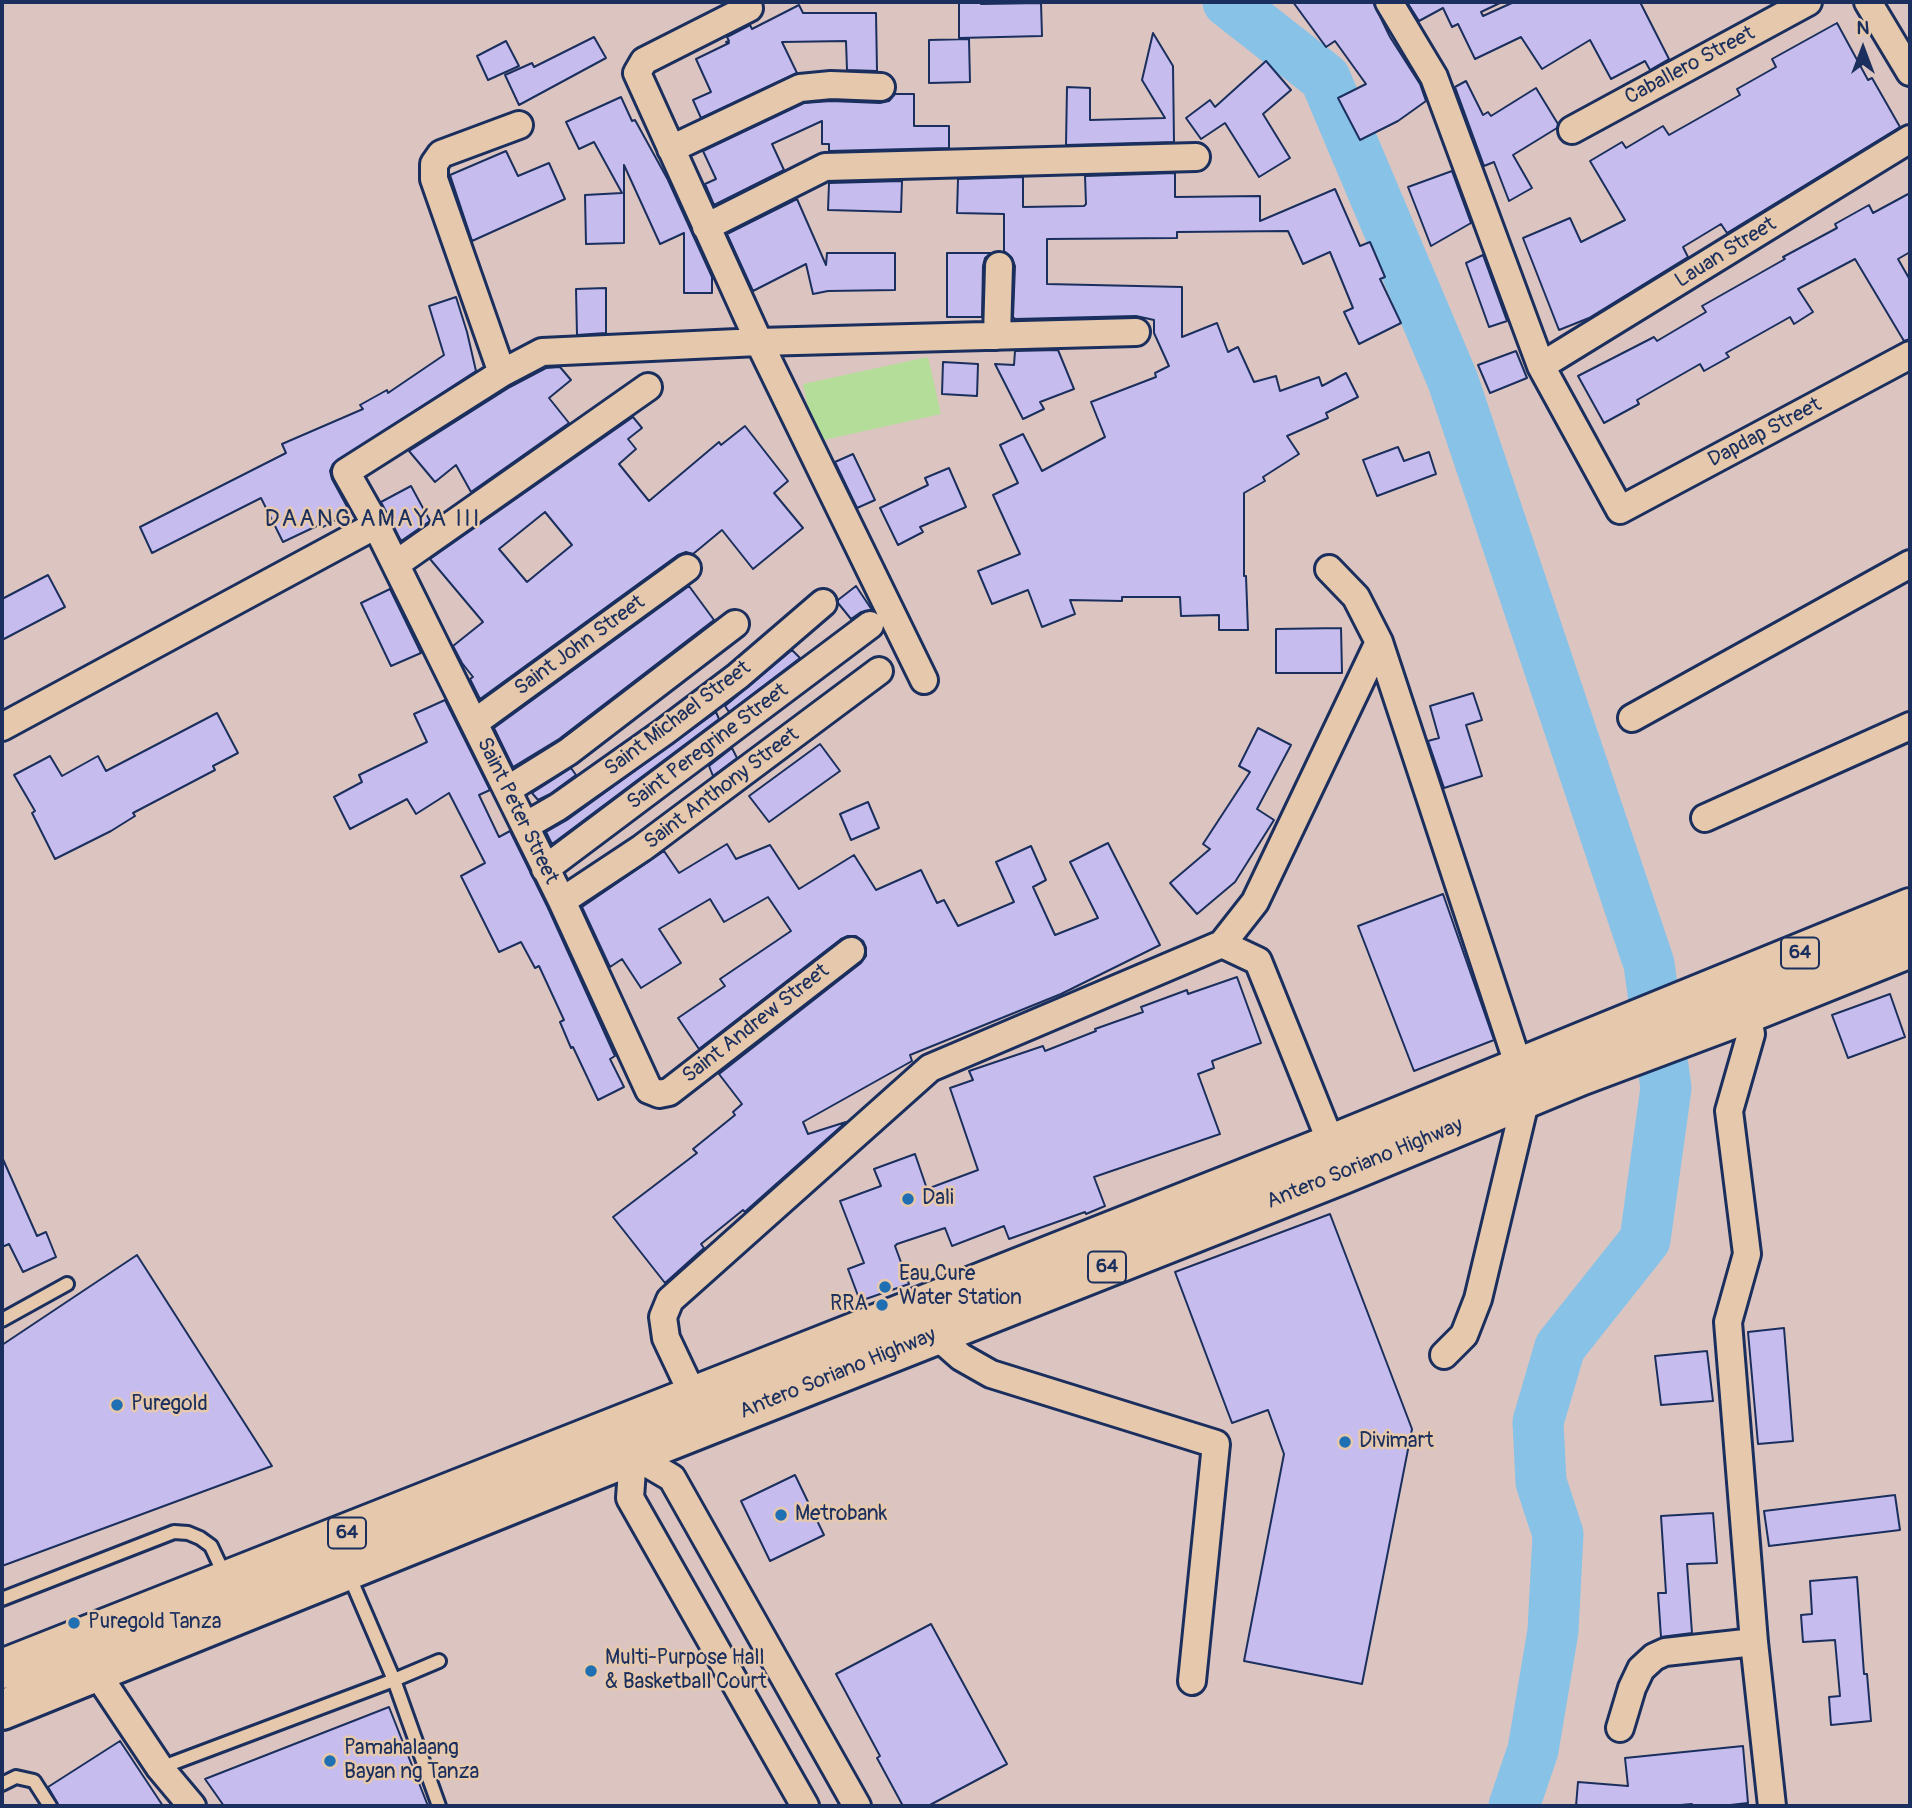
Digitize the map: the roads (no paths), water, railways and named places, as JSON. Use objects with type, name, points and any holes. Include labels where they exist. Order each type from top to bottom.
[{"type":"main road","name":"Antero Soriano Highway","points":[[2,1710],[95,1673],[234,1597],[1743,995],[1910,908]]},
{"type":"main road","name":"Antero Soriano Highway","points":[[1743,995],[1910,948]]},
{"type":"main road","name":"Antero Soriano Highway","points":[[2,1669],[75,1640],[347,1570],[625,1440]]},
{"type":"street","points":[[1389,2],[1434,77],[1541,366]]},
{"type":"street","name":"Caballero Street","points":[[1572,130],[1808,2]]},
{"type":"street","points":[[1868,2],[1910,72]]},
{"type":"street","points":[[749,8],[643,61],[637,73],[759,342],[924,680]]},
{"type":"street","points":[[671,149],[800,88],[831,85],[881,87]]},
{"type":"street","points":[[519,125],[441,154],[434,164],[434,179],[502,373],[542,352],[759,342],[1136,332]]},
{"type":"street","name":"Lauan Street","points":[[1541,366],[1910,139]]},
{"type":"street","points":[[706,227],[825,167],[1196,157]]},
{"type":"street","points":[[997,336],[999,266]]},
{"type":"street","name":"Dapdap Street","points":[[1541,366],[1620,510],[1910,355]]},
{"type":"street","name":"Saint Peter Street","points":[[502,373],[346,472],[376,525],[562,901],[649,1090],[659,1094]]},
{"type":"street","points":[[396,565],[648,387]]},
{"type":"street","points":[[2,727],[376,525]]},
{"type":"street","points":[[1632,718],[1910,564]]},
{"type":"street","name":"Saint John Street","points":[[474,723],[687,568]]},
{"type":"street","points":[[1329,569],[1356,597],[1378,642],[1522,1083],[1478,1299],[1464,1335],[1444,1355]]},
{"type":"street","name":"Saint Michael Street","points":[[524,826],[558,807],[664,732],[738,676],[823,603]]},
{"type":"street","points":[[507,790],[568,752],[735,624]]},
{"type":"street","name":"Saint Peregrine Street","points":[[545,869],[870,625]]},
{"type":"street","points":[[700,1410],[666,1339],[663,1317],[670,1300],[930,1068],[1222,944],[1255,902],[1378,642]]},
{"type":"street","name":"Saint Anthony Street","points":[[562,901],[642,848],[879,671]]},
{"type":"street","points":[[1705,818],[1910,726]]},
{"type":"street","points":[[1222,944],[1258,961],[1337,1159]]},
{"type":"street","name":"Saint Andrew Street","points":[[659,1094],[669,1092],[710,1062],[851,951]]},
{"type":"street","points":[[1743,995],[1751,1034],[1729,1111],[1747,1254],[1728,1322],[1754,1642],[1772,1806]]},
{"type":"street","points":[[930,1319],[961,1357],[991,1374],[1216,1444],[1192,1681]]},
{"type":"street","points":[[625,1440],[630,1498],[801,1805]]},
{"type":"street","points":[[625,1440],[671,1478],[858,1806]]},
{"type":"street","points":[[75,1640],[160,1768],[192,1806]]},
{"type":"street","points":[[1620,1728],[1632,1688],[1641,1669],[1654,1657],[1665,1652],[1754,1642]]},
{"type":"lane","points":[[2,1320],[67,1284]]},
{"type":"lane","points":[[2,1599],[174,1532],[188,1533],[211,1546],[234,1597]]},
{"type":"lane","points":[[347,1570],[394,1680],[439,1806]]},
{"type":"lane","points":[[160,1768],[439,1661]]},
{"type":"lane","points":[[2,1784],[16,1777],[34,1781],[50,1806]]},
{"type":"waterway","points":[[1228,2],[1325,78],[1453,381],[1649,964],[1666,1088],[1645,1240],[1560,1347],[1538,1422],[1541,1482],[1558,1534],[1553,1631],[1533,1750],[1514,1806]]},
{"type":"place","name":"Dali","points":[[908,1199]]},
{"type":"place","name":"Eau Cure Water Station","points":[[885,1287]]},
{"type":"place","name":"RRA","points":[[882,1305]]},
{"type":"place","name":"Puregold","points":[[117,1405]]},
{"type":"place","name":"Divimart","points":[[1345,1442]]},
{"type":"place","name":"Metrobank","points":[[781,1515]]},
{"type":"place","name":"Puregold Tanza","points":[[74,1623]]},
{"type":"place","name":"Multi-Purpose Hall & Basketball Court","points":[[591,1671]]},
{"type":"place","name":"Pamahalaang Bayan ng Tanza","points":[[330,1761]]},
{"type":"district","name":"DAANG AMAYA III","points":[[373,520]]}]
